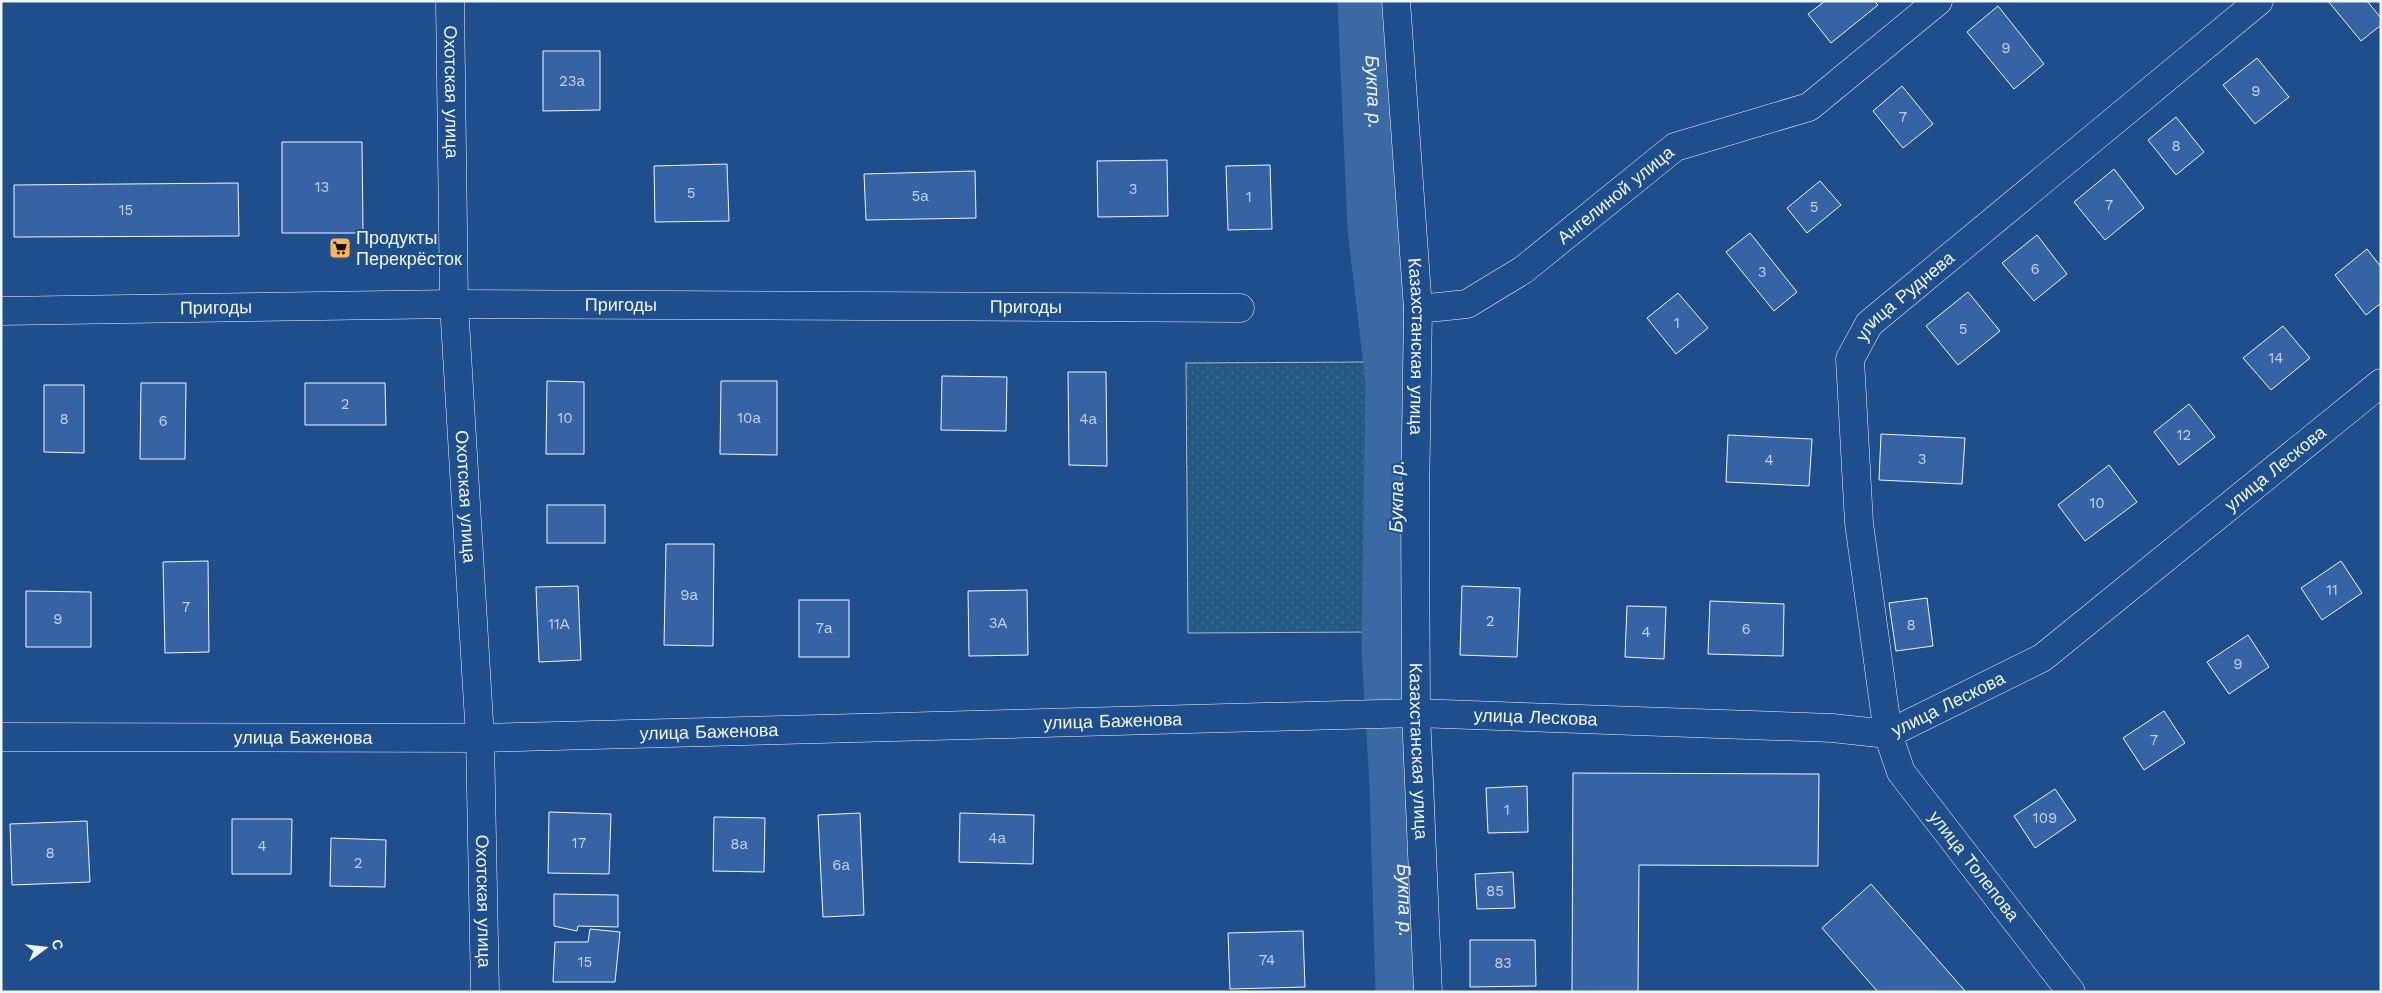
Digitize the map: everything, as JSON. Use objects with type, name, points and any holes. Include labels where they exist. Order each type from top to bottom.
[{"type":"street","name":"Охотская улица","points":[[450,1],[454,304],[480,738],[486,992]]},
{"type":"street","name":"Казахстанская улица","points":[[1396,1],[1418,309],[1415,502],[1416,713],[1428,992]]},
{"type":"street","name":"Ангелиной улица","points":[[1418,309],[1467,304],[1523,270],[1675,147],[1809,107],[1938,1]]},
{"type":"street","name":"улица Руднева","points":[[1888,734],[1859,523],[1850,359],[1869,324],[2259,1]]},
{"type":"street","name":"Пригоды","points":[[1,311],[454,304],[1240,308]]},
{"type":"street","name":"улица Лескова","points":[[1416,713],[1832,728],[1888,734],[2042,658],[2381,383]]},
{"type":"street","name":"улица Баженова","points":[[1,736],[480,738],[1416,713]]},
{"type":"street","name":"улица Толепова","points":[[1888,734],[1901,772],[2070,992]]},
{"type":"shaded area","points":[[1368,362],[1370,632],[1188,633],[1186,363]]},
{"type":"building","points":[[1825,1],[1874,1],[1878,5],[1831,43],[1808,14]]},
{"type":"building","points":[[2328,1],[2367,1],[2381,18],[2381,25],[2361,41]]},
{"type":"building","points":[[1998,6],[2044,64],[2014,89],[1967,32]]},
{"type":"building","points":[[543,51],[600,51],[600,110],[543,111]]},
{"type":"building","points":[[2257,58],[2289,97],[2255,124],[2223,85]]},
{"type":"building","points":[[1902,86],[1933,124],[1903,148],[1873,111]]},
{"type":"building","points":[[2176,117],[2204,152],[2176,175],[2148,140]]},
{"type":"building","points":[[282,142],[362,142],[363,233],[282,233]]},
{"type":"building","points":[[1167,160],[1168,216],[1098,217],[1097,161]]},
{"type":"building","points":[[727,164],[729,221],[655,222],[654,166]]},
{"type":"building","points":[[1270,165],[1272,229],[1228,230],[1226,166]]},
{"type":"building","points":[[2114,169],[2144,208],[2105,240],[2074,202]]},
{"type":"building","points":[[975,171],[976,218],[866,220],[864,174]]},
{"type":"building","points":[[1820,181],[1841,205],[1807,233],[1787,208]]},
{"type":"building","points":[[238,183],[239,236],[14,237],[14,185]]},
{"type":"building","points":[[1750,233],[1797,292],[1774,311],[1726,252]]},
{"type":"building","points":[[2037,235],[2067,274],[2034,301],[2002,263]]},
{"type":"building","points":[[2367,249],[2381,267],[2381,303],[2366,315],[2335,275]]},
{"type":"building","points":[[1968,292],[2000,331],[1958,365],[1926,326]]},
{"type":"building","points":[[1678,293],[1708,328],[1676,354],[1647,318]]},
{"type":"building","points":[[2283,326],[2310,358],[2271,390],[2243,358]]},
{"type":"building","points":[[1068,372],[1106,372],[1107,466],[1069,465]]},
{"type":"building","points":[[942,376],[1007,377],[1006,431],[941,430]]},
{"type":"building","points":[[547,381],[584,382],[584,454],[546,454]]},
{"type":"building","points":[[721,381],[777,381],[777,455],[720,454]]},
{"type":"building","points":[[141,383],[186,383],[185,459],[140,459]]},
{"type":"building","points":[[305,383],[385,383],[386,425],[305,425]]},
{"type":"building","points":[[44,385],[84,385],[84,453],[44,452]]},
{"type":"building","points":[[2189,404],[2215,437],[2179,465],[2154,432]]},
{"type":"building","points":[[1881,434],[1965,438],[1962,484],[1879,480]]},
{"type":"building","points":[[1728,435],[1812,439],[1809,486],[1726,482]]},
{"type":"building","points":[[2109,465],[2137,502],[2085,541],[2058,505]]},
{"type":"building","points":[[547,505],[605,505],[605,543],[547,543]]},
{"type":"building","points":[[666,544],[714,544],[713,646],[664,645]]},
{"type":"building","points":[[208,561],[209,652],[165,653],[163,562]]},
{"type":"building","points":[[2341,561],[2362,593],[2322,620],[2301,588]]},
{"type":"building","points":[[578,586],[581,660],[539,662],[536,587]]},
{"type":"building","points":[[1462,586],[1520,588],[1517,657],[1460,655]]},
{"type":"building","points":[[1027,590],[1028,655],[969,656],[968,591]]},
{"type":"building","points":[[26,591],[91,592],[91,647],[26,647]]},
{"type":"building","points":[[1927,598],[1933,646],[1896,651],[1889,603]]},
{"type":"building","points":[[799,600],[849,600],[849,657],[799,657]]},
{"type":"building","points":[[1710,601],[1784,604],[1783,656],[1708,654]]},
{"type":"building","points":[[1627,606],[1666,607],[1664,659],[1625,657]]},
{"type":"building","points":[[2248,635],[2269,667],[2229,694],[2207,662]]},
{"type":"building","points":[[2164,711],[2185,743],[2144,770],[2123,738]]},
{"type":"building","points":[[1573,773],[1819,774],[1818,866],[1639,865],[1638,992],[1572,992]]},
{"type":"building","points":[[1527,786],[1528,832],[1488,833],[1486,788]]},
{"type":"building","points":[[2055,789],[2076,820],[2035,848],[2014,816]]},
{"type":"building","points":[[549,812],[611,814],[609,874],[548,873]]},
{"type":"building","points":[[860,813],[864,915],[823,917],[818,815]]},
{"type":"building","points":[[960,813],[1034,815],[1033,864],[959,862]]},
{"type":"building","points":[[714,817],[765,818],[764,872],[713,871]]},
{"type":"building","points":[[232,819],[292,819],[291,874],[232,874]]},
{"type":"building","points":[[87,821],[90,882],[12,885],[10,824]]},
{"type":"building","points":[[331,838],[386,840],[385,887],[330,886]]},
{"type":"building","points":[[1513,872],[1515,908],[1477,909],[1475,874]]},
{"type":"building","points":[[1871,884],[1966,992],[1878,992],[1822,928]]},
{"type":"building","points":[[554,894],[618,895],[618,927],[578,926],[577,931],[554,926]]},
{"type":"building","points":[[590,929],[620,932],[615,982],[553,982],[555,942],[588,942]]},
{"type":"building","points":[[1303,931],[1305,987],[1230,989],[1228,933]]},
{"type":"building","points":[[1470,940],[1535,940],[1536,986],[1470,987]]},
{"type":"waterway","name":"Букпа р.","points":[[1370,1],[1380,228],[1398,381],[1394,650],[1402,786],[1408,992]]},
{"type":"place","name":"Продукты Перекрёсток","points":[[340,248]]}]
